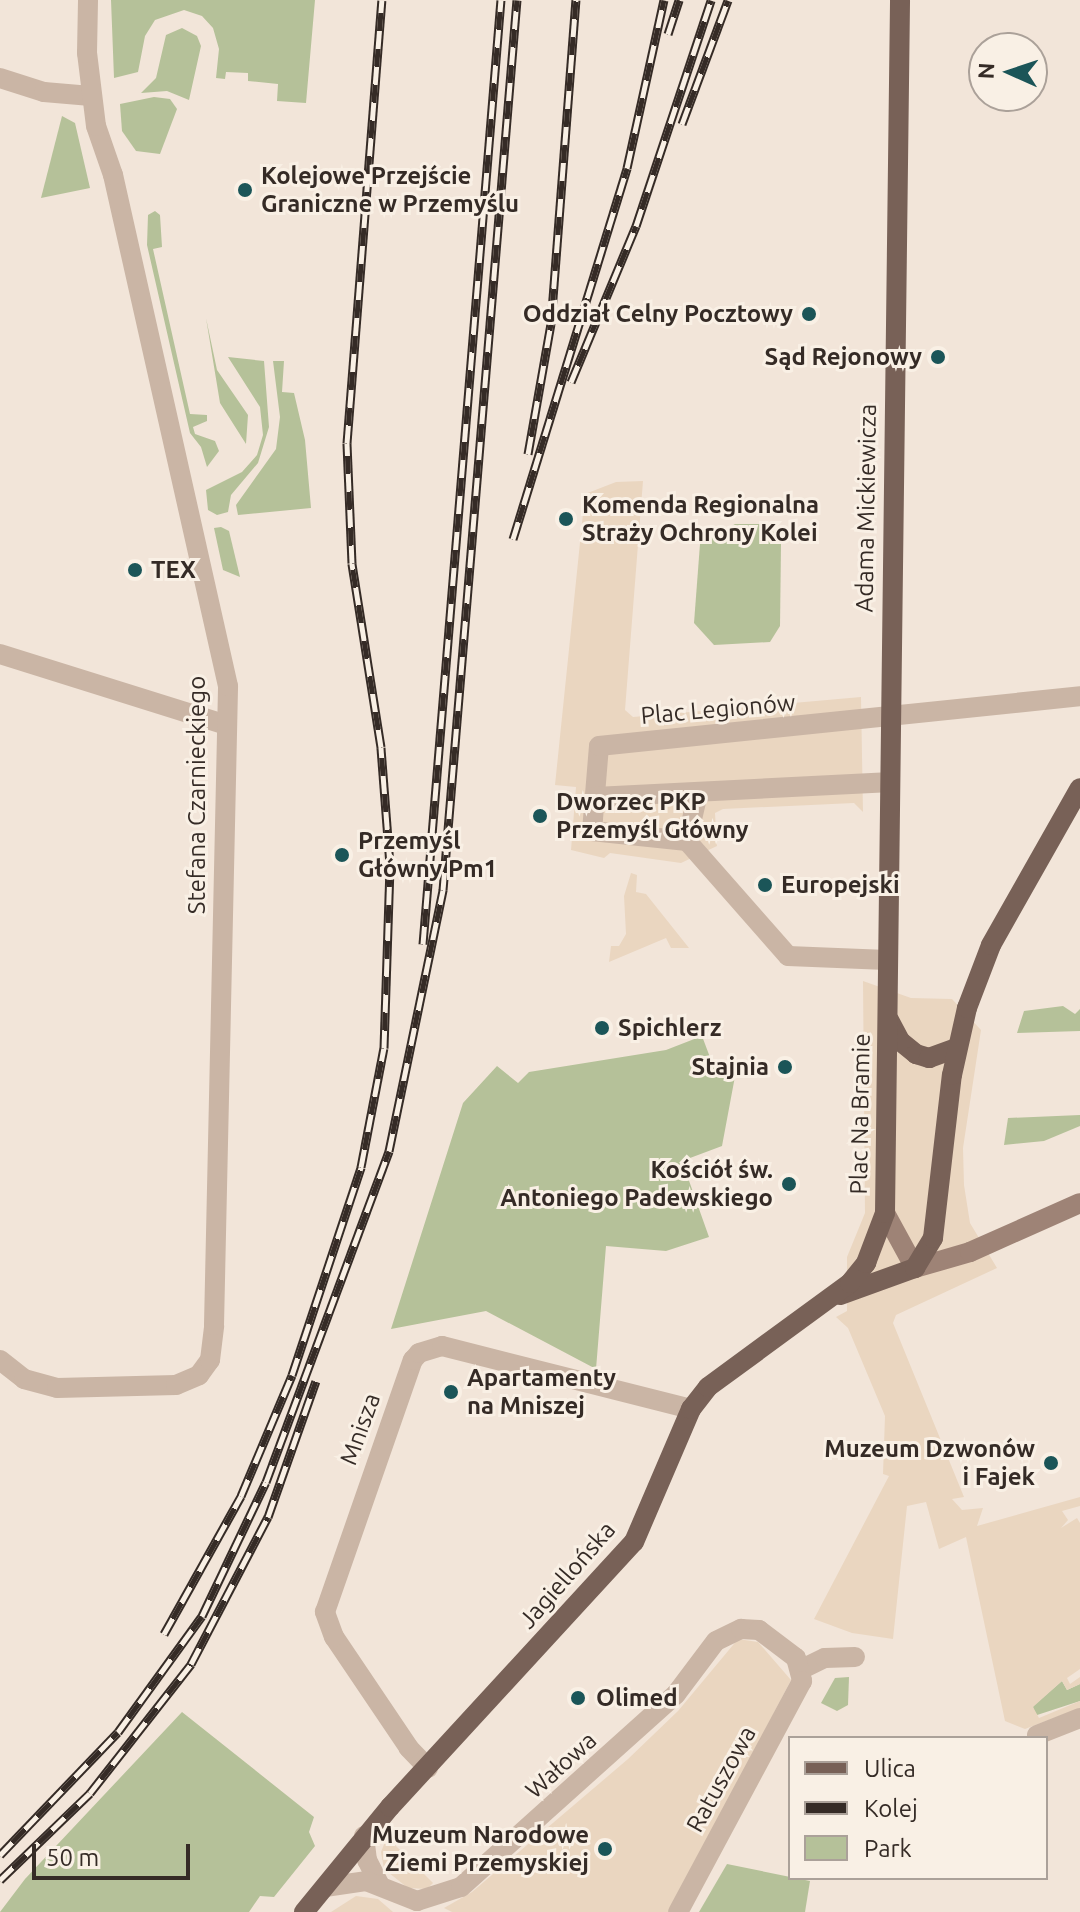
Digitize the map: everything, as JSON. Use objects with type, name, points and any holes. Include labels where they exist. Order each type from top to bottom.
[{"type":"main road","name":"Adama Mickiewicza","points":[[887,1016],[887,782],[900,0]]},
{"type":"main road","points":[[833,1298],[915,1268],[939,1214],[957,1048],[991,945],[1080,788]]},
{"type":"main road","points":[[887,1016],[900,1041],[916,1054],[929,1058],[957,1048]]},
{"type":"main road","name":"Plac Na Bramie","points":[[833,1298],[866,1263],[885,1213],[887,1016]]},
{"type":"main road","name":"Jagiellońska","points":[[304,1912],[364,1836],[634,1542],[691,1409],[723,1374],[833,1298]]},
{"type":"main road","name":"Jagiellońska","points":[[313,1912],[325,1887]]},
{"type":"street","name":"Stefana Czarnieckiego","points":[[0,1360],[24,1379],[73,1389],[176,1385],[199,1375],[210,1360],[228,686],[113,175],[91,96],[88,0]]},
{"type":"street","points":[[0,78],[44,92],[91,96]]},
{"type":"street","points":[[0,654],[226,725]]},
{"type":"street","name":"Plac Legionów","points":[[687,841],[592,831],[599,746],[864,723],[890,714],[1080,696]]},
{"type":"street","points":[[595,797],[887,782]]},
{"type":"street","points":[[698,793],[687,841],[788,956],[887,960]]},
{"type":"street","points":[[915,1268],[970,1252],[1080,1203]]},
{"type":"street","name":"Plac Na Bramie","points":[[885,1213],[915,1268]]},
{"type":"street","name":"Mnisza","points":[[428,1768],[409,1748],[334,1637],[325,1612],[413,1360],[419,1353],[442,1346],[691,1409]]},
{"type":"street","name":"Wałowa","points":[[325,1887],[353,1880],[379,1884],[412,1906],[480,1875],[676,1694],[716,1641],[741,1629],[759,1630],[802,1669]]},
{"type":"street","points":[[802,1669],[825,1658],[855,1657]]},
{"type":"street","name":"Ratuszowa","points":[[678,1912],[798,1692],[802,1669]]},
{"type":"street","points":[[1037,1735],[1080,1718]]},
{"type":"street","points":[[364,1836],[367,1860],[379,1884]]},
{"type":"green space","points":[[111,0],[315,0],[306,103],[277,101],[278,84],[248,81],[248,73],[226,72],[225,79],[216,78],[219,49],[213,28],[202,16],[184,10],[155,20],[145,36],[138,72],[114,78]]},
{"type":"green space","points":[[182,28],[197,36],[201,46],[189,100],[167,91],[141,93],[156,78],[166,35]]},
{"type":"green space","points":[[154,97],[170,99],[177,109],[160,154],[136,151],[122,131],[120,104]]},
{"type":"green space","points":[[62,116],[75,123],[90,188],[41,198]]},
{"type":"green space","points":[[155,211],[160,215],[162,247],[153,249],[190,414],[207,415],[207,421],[193,427],[195,434],[215,441],[219,451],[207,467],[201,447],[190,433],[147,245],[148,215]]},
{"type":"green space","points":[[206,318],[217,370],[248,415],[246,444],[220,403]]},
{"type":"green space","points":[[228,357],[264,361],[269,427],[258,463],[231,495],[228,512],[217,515],[208,510],[206,490],[242,472],[257,455],[263,435],[260,407]]},
{"type":"green space","points":[[273,361],[284,361],[282,392],[294,393],[305,440],[311,508],[238,515],[236,505],[276,449],[280,417]]},
{"type":"green space","points":[[735,524],[768,524],[781,544],[780,626],[770,642],[714,645],[694,623],[700,544]]},
{"type":"green space","points":[[214,528],[229,531],[240,577],[223,570]]},
{"type":"green space","points":[[1063,1006],[1075,1014],[1080,1009],[1080,1031],[1017,1033],[1024,1011]]},
{"type":"green space","points":[[702,1036],[711,1060],[736,1071],[722,1146],[682,1161],[709,1237],[666,1251],[606,1246],[596,1369],[486,1311],[391,1329],[463,1103],[497,1066],[518,1083],[529,1072],[666,1050]]},
{"type":"green space","points":[[1080,1115],[1080,1126],[1044,1141],[1004,1145],[1008,1118]]},
{"type":"green space","points":[[849,1677],[848,1705],[837,1711],[821,1703],[835,1678]]},
{"type":"green space","points":[[1062,1681],[1067,1690],[1080,1684],[1080,1701],[1034,1716],[1033,1706]]},
{"type":"green space","points":[[182,1712],[314,1817],[309,1832],[315,1846],[274,1897],[260,1896],[249,1912],[0,1912],[25,1879]]},
{"type":"green space","points":[[727,1864],[788,1876],[788,1880],[810,1881],[805,1912],[699,1912]]},
{"type":"shaded area","points":[[643,481],[625,710],[633,717],[861,697],[863,812],[854,803],[723,809],[715,813],[717,846],[681,863],[610,853],[604,858],[571,850],[576,787],[555,785],[585,494],[616,482]]},
{"type":"shaded area","points":[[631,873],[637,875],[636,892],[646,894],[689,948],[671,948],[666,938],[609,962],[611,946],[619,946],[626,934],[624,896]]},
{"type":"shaded area","points":[[863,981],[911,998],[952,999],[981,1030],[963,1148],[964,1185],[970,1223],[997,1268],[896,1315],[893,1323],[964,1497],[952,1499],[962,1510],[983,1508],[977,1526],[1080,1497],[1080,1506],[1062,1511],[1068,1520],[1061,1528],[1077,1518],[1080,1523],[1080,1669],[1067,1678],[1070,1684],[1080,1677],[1080,1684],[1067,1690],[1062,1681],[1033,1707],[1039,1718],[1080,1701],[1080,1708],[1025,1729],[1005,1721],[966,1537],[939,1549],[926,1502],[907,1506],[893,1639],[852,1633],[814,1619],[889,1476],[883,1474],[885,1416],[848,1328],[836,1317],[847,1311],[847,1257],[865,1213]]},
{"type":"shaded area","points":[[738,1639],[758,1642],[791,1680],[670,1912],[452,1912],[444,1908],[472,1892],[628,1759],[678,1711]]},
{"type":"shaded area","points":[[387,1837],[433,1883],[427,1889],[408,1888],[384,1869],[381,1852]]},
{"type":"shaded area","points":[[356,1896],[378,1899],[393,1912],[331,1912]]},
{"type":"railway","points":[[164,1634],[241,1496],[292,1375],[361,1167],[384,1048],[390,865],[381,747],[352,563],[347,443],[382,0]]},
{"type":"railway","points":[[423,944],[501,0]]},
{"type":"railway","points":[[0,1855],[118,1732],[202,1616],[266,1482],[389,1151],[443,890],[517,0]]},
{"type":"railway","points":[[528,454],[551,324],[576,0]]},
{"type":"railway","points":[[513,539],[627,168],[664,0]]},
{"type":"railway","points":[[668,34],[679,0]]},
{"type":"railway","points":[[571,382],[636,226],[711,0]]},
{"type":"railway","points":[[682,124],[728,0]]},
{"type":"railway","points":[[0,1880],[90,1793],[191,1664],[268,1517],[316,1381]]},
{"type":"place","name":"Kolejowe Przejście Graniczne w Przemyślu","points":[[245,190]]},
{"type":"place","name":"Oddział Celny Pocztowy","points":[[809,314]]},
{"type":"place","name":"Sąd Rejonowy","points":[[938,357]]},
{"type":"place","name":"Komenda Regionalna Straży Ochrony Kolei","points":[[566,519]]},
{"type":"place","name":"TEX","points":[[135,570]]},
{"type":"place","name":"Dworzec PKP Przemyśl Główny","points":[[540,816]]},
{"type":"place","name":"Przemyśl Główny Pm1","points":[[342,855]]},
{"type":"place","name":"Europejski","points":[[765,885]]},
{"type":"place","name":"Spichlerz","points":[[602,1028]]},
{"type":"place","name":"Stajnia","points":[[785,1067]]},
{"type":"place","name":"Kościół św. Antoniego Padewskiego","points":[[789,1184]]},
{"type":"place","name":"Apartamenty na Mniszej","points":[[451,1392]]},
{"type":"place","name":"Muzeum Dzwonów i Fajek","points":[[1051,1463]]},
{"type":"place","name":"Olimed","points":[[578,1698]]},
{"type":"place","name":"Muzeum Narodowe Ziemi Przemyskiej","points":[[605,1849]]}]
